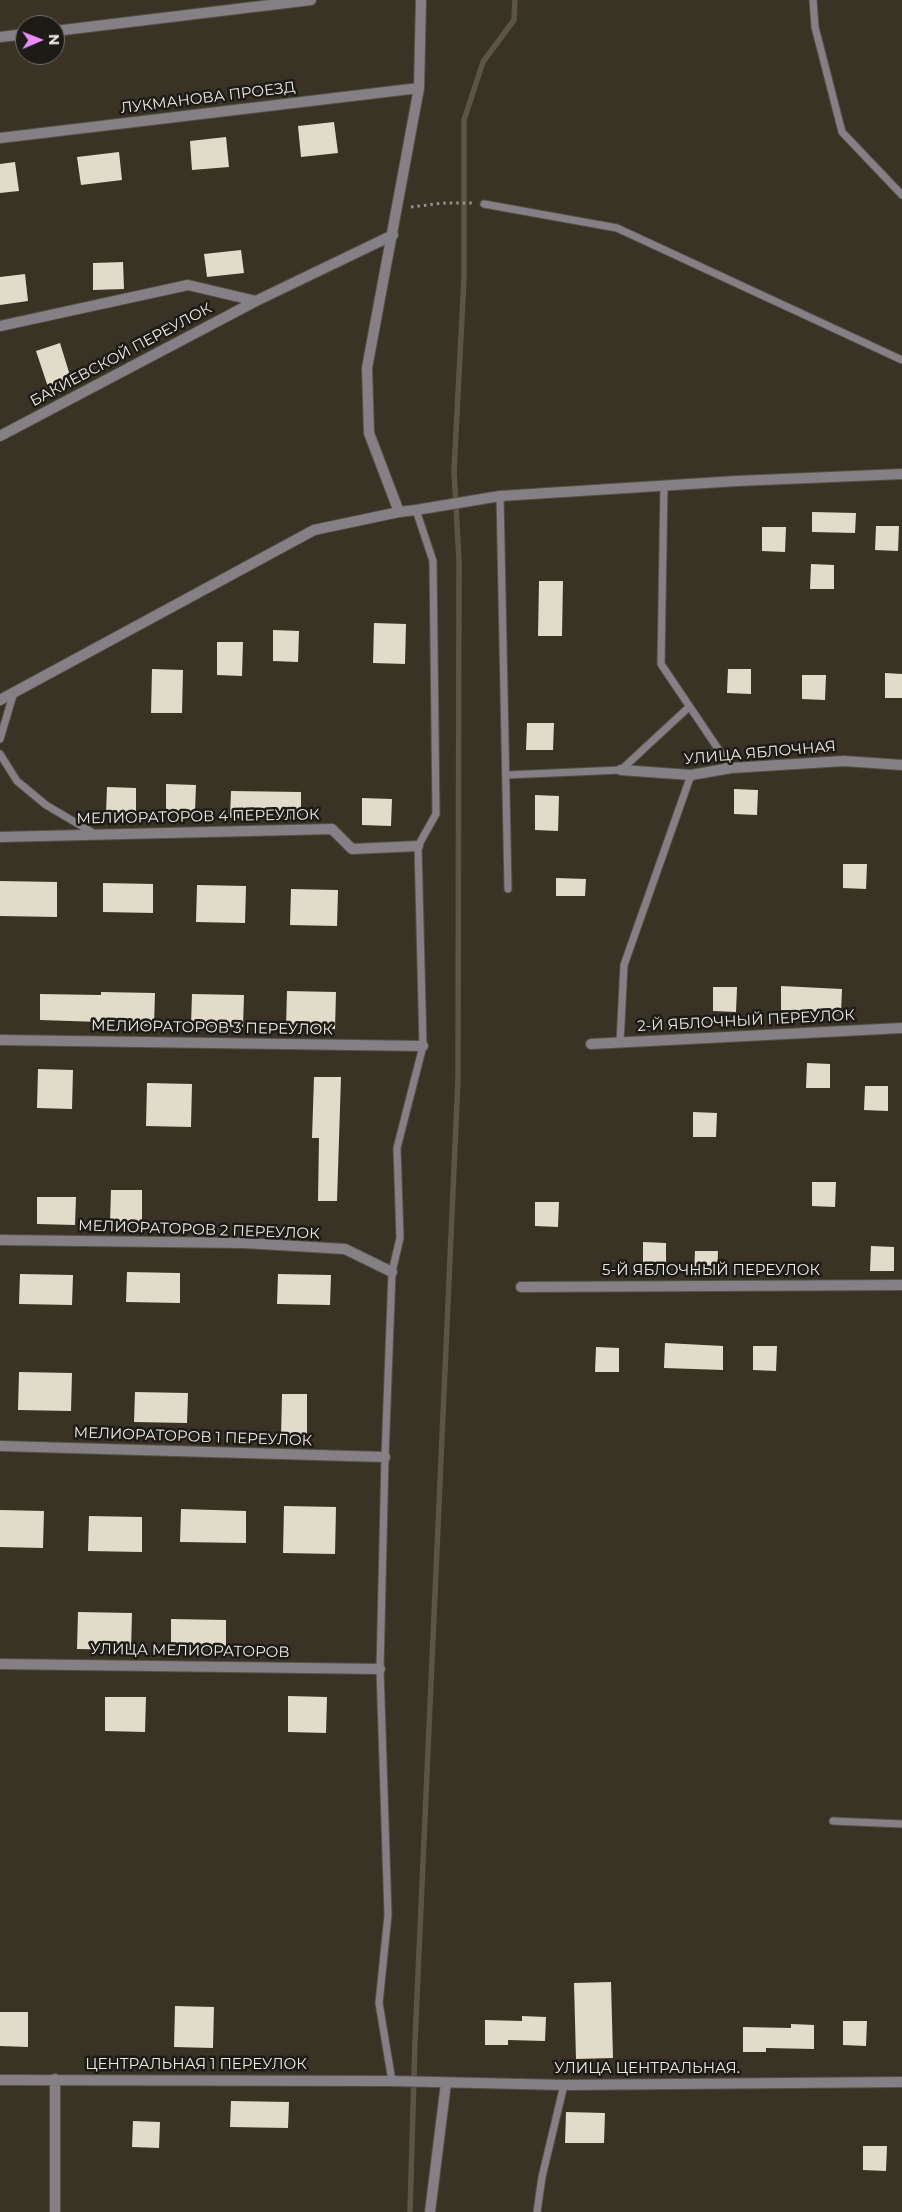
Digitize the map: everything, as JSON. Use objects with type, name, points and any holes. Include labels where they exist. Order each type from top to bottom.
[{"type":"street","points":[[65,30],[311,0]]},
{"type":"street","points":[[399,512],[369,433],[366,368],[393,235],[419,88],[422,0]]},
{"type":"street","points":[[0,38],[15,36]]},
{"type":"street","name":"ЛУКМАНОВА ПРОЕЗД","points":[[0,138],[419,88]]},
{"type":"street","name":"БАКИЕВСКОЙ ПЕРЕУЛОК","points":[[0,436],[256,301],[393,235]]},
{"type":"street","points":[[0,326],[188,285],[256,301]]},
{"type":"street","points":[[0,700],[314,530],[399,512],[500,496],[664,485],[902,474]]},
{"type":"street","name":"УЛИЦА ЯБЛОЧНАЯ","points":[[621,770],[692,776],[731,768],[844,761],[902,765]]},
{"type":"street","name":"МЕЛИОРАТОРОВ 4 ПЕРЕУЛОК","points":[[0,837],[332,829],[352,849],[418,846]]},
{"type":"street","name":"2-Й ЯБЛОЧНЫЙ ПЕРЕУЛОК","points":[[591,1044],[902,1028]]},
{"type":"street","name":"МЕЛИОРАТОРОВ 3 ПЕРЕУЛОК","points":[[0,1040],[423,1046]]},
{"type":"street","name":"МЕЛИОРАТОРОВ 2 ПЕРЕУЛОК","points":[[0,1240],[244,1243],[345,1250],[392,1272]]},
{"type":"street","name":"5-Й ЯБЛОЧНЫЙ ПЕРЕУЛОК","points":[[521,1287],[902,1285]]},
{"type":"street","name":"МЕЛИОРАТОРОВ 1 ПЕРЕУЛОК","points":[[0,1446],[385,1457]]},
{"type":"street","name":"УЛИЦА МЕЛИОРАТОРОВ","points":[[0,1664],[380,1668]]},
{"type":"street","name":"ЦЕНТРАЛЬНАЯ 1 ПЕРЕУЛОК","points":[[0,2080],[392,2081]]},
{"type":"street","points":[[55,2080],[55,2212]]},
{"type":"street","name":"УЛИЦА ЦЕНТРАЛЬНАЯ.","points":[[392,2081],[564,2085],[902,2082]]},
{"type":"street","points":[[430,2212],[446,2083]]},
{"type":"lane","points":[[813,0],[816,28],[842,132],[902,194]]},
{"type":"lane","points":[[484,204],[617,228],[902,360]]},
{"type":"lane","points":[[664,485],[661,664],[731,768]]},
{"type":"lane","points":[[500,496],[508,889]]},
{"type":"lane","points":[[392,2081],[379,2003],[388,1915],[380,1668],[385,1457],[392,1272],[400,1238],[397,1148],[423,1046],[418,846],[436,814],[432,562],[416,510]]},
{"type":"lane","points":[[0,739],[14,692]]},
{"type":"lane","points":[[506,775],[621,770],[689,706]]},
{"type":"lane","points":[[0,754],[17,781],[46,805],[95,835]]},
{"type":"lane","points":[[620,1042],[624,965],[692,776]]},
{"type":"lane","points":[[833,1821],[902,1824]]},
{"type":"lane","points":[[537,2212],[542,2178],[564,2085]]},
{"type":"path","points":[[398,208],[473,202]]},
{"type":"building","points":[[334,122],[338,153],[301,157],[298,126]]},
{"type":"building","points":[[226,137],[229,167],[192,170],[190,141]]},
{"type":"building","points":[[119,152],[122,180],[81,185],[77,157]]},
{"type":"building","points":[[15,162],[19,191],[0,193],[0,164]]},
{"type":"building","points":[[241,250],[244,273],[207,277],[204,254]]},
{"type":"building","points":[[123,262],[124,289],[93,290],[93,263]]},
{"type":"building","points":[[25,274],[28,301],[0,305],[0,277]]},
{"type":"building","points":[[60,343],[72,382],[49,390],[36,351]]},
{"type":"building","points":[[812,512],[856,513],[855,533],[812,532]]},
{"type":"building","points":[[876,526],[899,526],[898,551],[875,550]]},
{"type":"building","points":[[762,527],[786,527],[785,552],[762,551]]},
{"type":"building","points":[[811,564],[834,565],[834,589],[810,589]]},
{"type":"building","points":[[539,581],[563,581],[562,636],[538,636]]},
{"type":"building","points":[[374,623],[406,624],[405,664],[373,663]]},
{"type":"building","points":[[273,630],[299,631],[298,662],[273,661]]},
{"type":"building","points":[[217,642],[243,642],[242,676],[217,675]]},
{"type":"building","points":[[152,669],[183,670],[182,713],[151,713]]},
{"type":"building","points":[[728,669],[751,669],[751,694],[727,693]]},
{"type":"building","points":[[885,673],[902,674],[902,698],[885,698]]},
{"type":"building","points":[[802,675],[826,675],[825,700],[802,699]]},
{"type":"building","points":[[527,723],[554,723],[553,750],[526,750]]},
{"type":"building","points":[[166,784],[196,785],[195,811],[166,811]]},
{"type":"building","points":[[107,787],[136,788],[136,815],[106,814]]},
{"type":"building","points":[[734,789],[758,790],[757,815],[734,814]]},
{"type":"building","points":[[231,791],[301,792],[301,819],[230,818]]},
{"type":"building","points":[[535,795],[559,796],[558,831],[535,830]]},
{"type":"building","points":[[362,798],[392,799],[391,826],[362,825]]},
{"type":"building","points":[[843,864],[867,864],[866,889],[843,888]]},
{"type":"building","points":[[556,878],[586,879],[585,896],[556,896]]},
{"type":"building","points":[[0,881],[57,882],[57,917],[0,916]]},
{"type":"building","points":[[103,883],[153,884],[153,913],[103,912]]},
{"type":"building","points":[[197,885],[246,886],[245,923],[196,922]]},
{"type":"building","points":[[291,889],[338,890],[337,926],[290,925]]},
{"type":"building","points":[[781,986],[842,989],[841,1013],[781,1010]]},
{"type":"building","points":[[713,987],[737,987],[736,1012],[713,1011]]},
{"type":"building","points":[[287,991],[336,992],[335,1029],[286,1028]]},
{"type":"building","points":[[101,992],[155,993],[154,1026],[100,1025],[100,1022],[40,1020],[40,994],[101,995]]},
{"type":"building","points":[[192,994],[244,995],[243,1027],[191,1026]]},
{"type":"building","points":[[807,1063],[830,1064],[830,1088],[806,1088]]},
{"type":"building","points":[[38,1069],[73,1070],[72,1109],[37,1108]]},
{"type":"building","points":[[314,1077],[341,1077],[337,1201],[318,1201],[319,1138],[312,1138]]},
{"type":"building","points":[[147,1083],[192,1084],[191,1127],[146,1126]]},
{"type":"building","points":[[865,1086],[888,1086],[888,1111],[864,1110]]},
{"type":"building","points":[[693,1112],[717,1113],[716,1137],[693,1137]]},
{"type":"building","points":[[812,1182],[836,1182],[835,1207],[812,1206]]},
{"type":"building","points":[[111,1190],[142,1190],[142,1222],[110,1222]]},
{"type":"building","points":[[37,1197],[76,1197],[75,1225],[37,1224]]},
{"type":"building","points":[[535,1202],[559,1202],[558,1227],[535,1226]]},
{"type":"building","points":[[643,1242],[666,1243],[666,1267],[643,1267]]},
{"type":"building","points":[[871,1246],[894,1247],[894,1271],[870,1271]]},
{"type":"building","points":[[695,1251],[718,1251],[717,1276],[694,1275]]},
{"type":"building","points":[[127,1272],[180,1273],[180,1303],[126,1302]]},
{"type":"building","points":[[20,1274],[73,1275],[72,1305],[19,1304]]},
{"type":"building","points":[[278,1274],[331,1275],[330,1305],[277,1304]]},
{"type":"building","points":[[665,1343],[723,1346],[723,1370],[664,1368]]},
{"type":"building","points":[[753,1346],[777,1346],[776,1371],[753,1370]]},
{"type":"building","points":[[596,1347],[619,1348],[619,1372],[595,1372]]},
{"type":"building","points":[[19,1372],[72,1373],[71,1411],[18,1410]]},
{"type":"building","points":[[135,1392],[188,1393],[187,1423],[134,1422]]},
{"type":"building","points":[[282,1394],[307,1394],[307,1438],[281,1438]]},
{"type":"building","points":[[284,1506],[336,1507],[335,1554],[283,1553]]},
{"type":"building","points":[[181,1509],[246,1511],[246,1543],[180,1542]]},
{"type":"building","points":[[0,1510],[44,1511],[43,1548],[0,1547]]},
{"type":"building","points":[[89,1516],[142,1517],[142,1552],[88,1551]]},
{"type":"building","points":[[78,1612],[132,1613],[131,1650],[77,1649]]},
{"type":"building","points":[[171,1619],[226,1620],[226,1649],[171,1648]]},
{"type":"building","points":[[288,1696],[327,1697],[326,1733],[288,1732]]},
{"type":"building","points":[[105,1697],[146,1697],[145,1732],[105,1731]]},
{"type":"building","points":[[611,1982],[613,2058],[576,2059],[574,1983]]},
{"type":"building","points":[[175,2006],[214,2007],[213,2048],[174,2047]]},
{"type":"building","points":[[0,2012],[28,2012],[28,2047],[0,2046]]},
{"type":"building","points":[[522,2016],[546,2017],[545,2041],[508,2040],[508,2045],[485,2045],[485,2020],[522,2021]]},
{"type":"building","points":[[843,2021],[867,2021],[866,2046],[843,2045]]},
{"type":"building","points":[[791,2024],[814,2025],[814,2049],[766,2048],[766,2052],[743,2052],[743,2027],[791,2028]]},
{"type":"building","points":[[231,2101],[289,2102],[288,2128],[230,2127]]},
{"type":"building","points":[[566,2112],[605,2113],[604,2143],[565,2143]]},
{"type":"building","points":[[133,2121],[160,2122],[159,2148],[132,2147]]},
{"type":"building","points":[[863,2146],[887,2146],[886,2171],[863,2170]]},
{"type":"waterway","points":[[410,2212],[415,2041],[458,1079],[459,560],[454,471],[464,278],[464,120],[483,62],[514,20],[515,0]]}]
